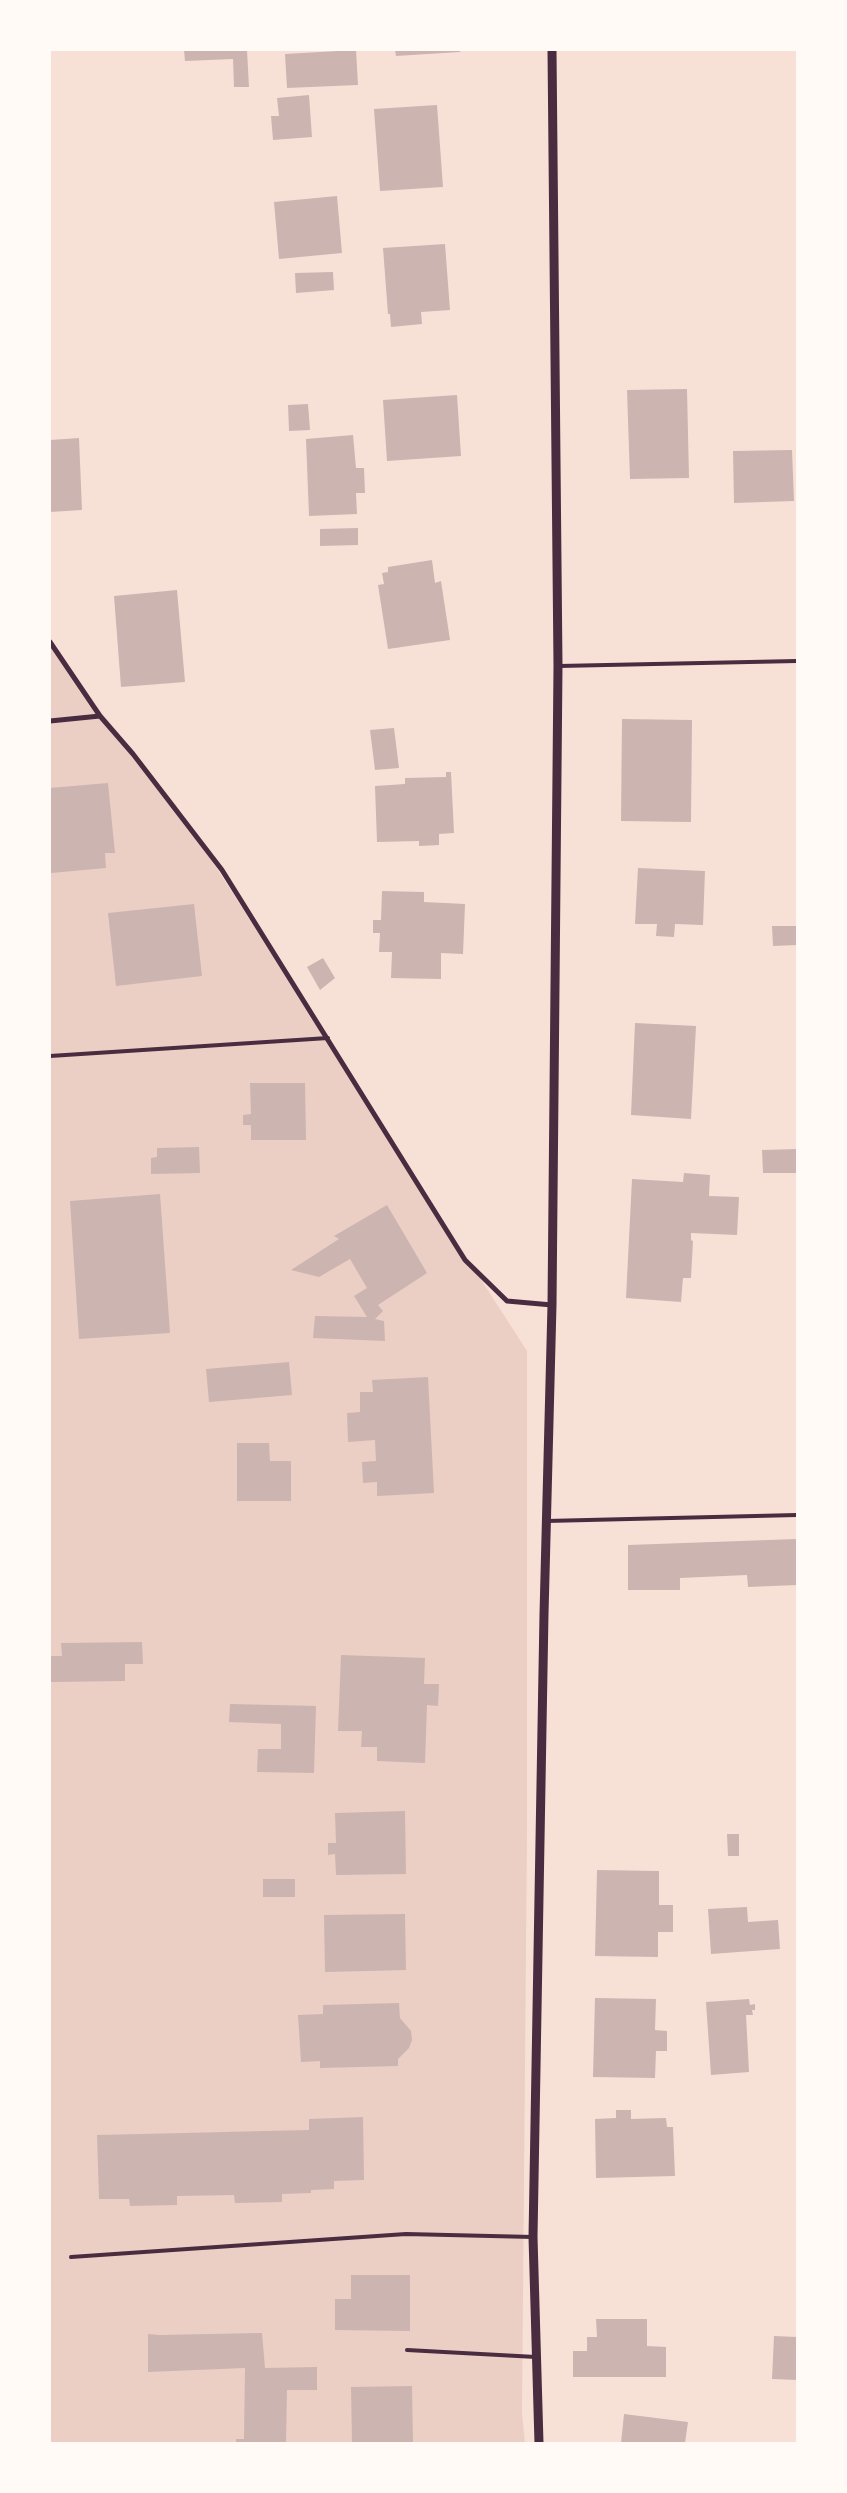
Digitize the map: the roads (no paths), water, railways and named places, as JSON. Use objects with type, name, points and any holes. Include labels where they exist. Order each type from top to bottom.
[{"type":"street","points":[[539,2443],[533,2237],[546,1521],[552,1305],[558,666],[552,50]]},
{"type":"street","points":[[50,642],[100,716],[134,754],[222,870],[465,1260],[507,1301],[552,1305]]},
{"type":"street","points":[[50,721],[100,716]]},
{"type":"lane","points":[[558,666],[797,661]]},
{"type":"lane","points":[[50,1056],[328,1038]]},
{"type":"lane","points":[[546,1521],[797,1515]]},
{"type":"lane","points":[[70,2257],[406,2234],[533,2237]]},
{"type":"lane","points":[[408,2350],[536,2357]]}]
